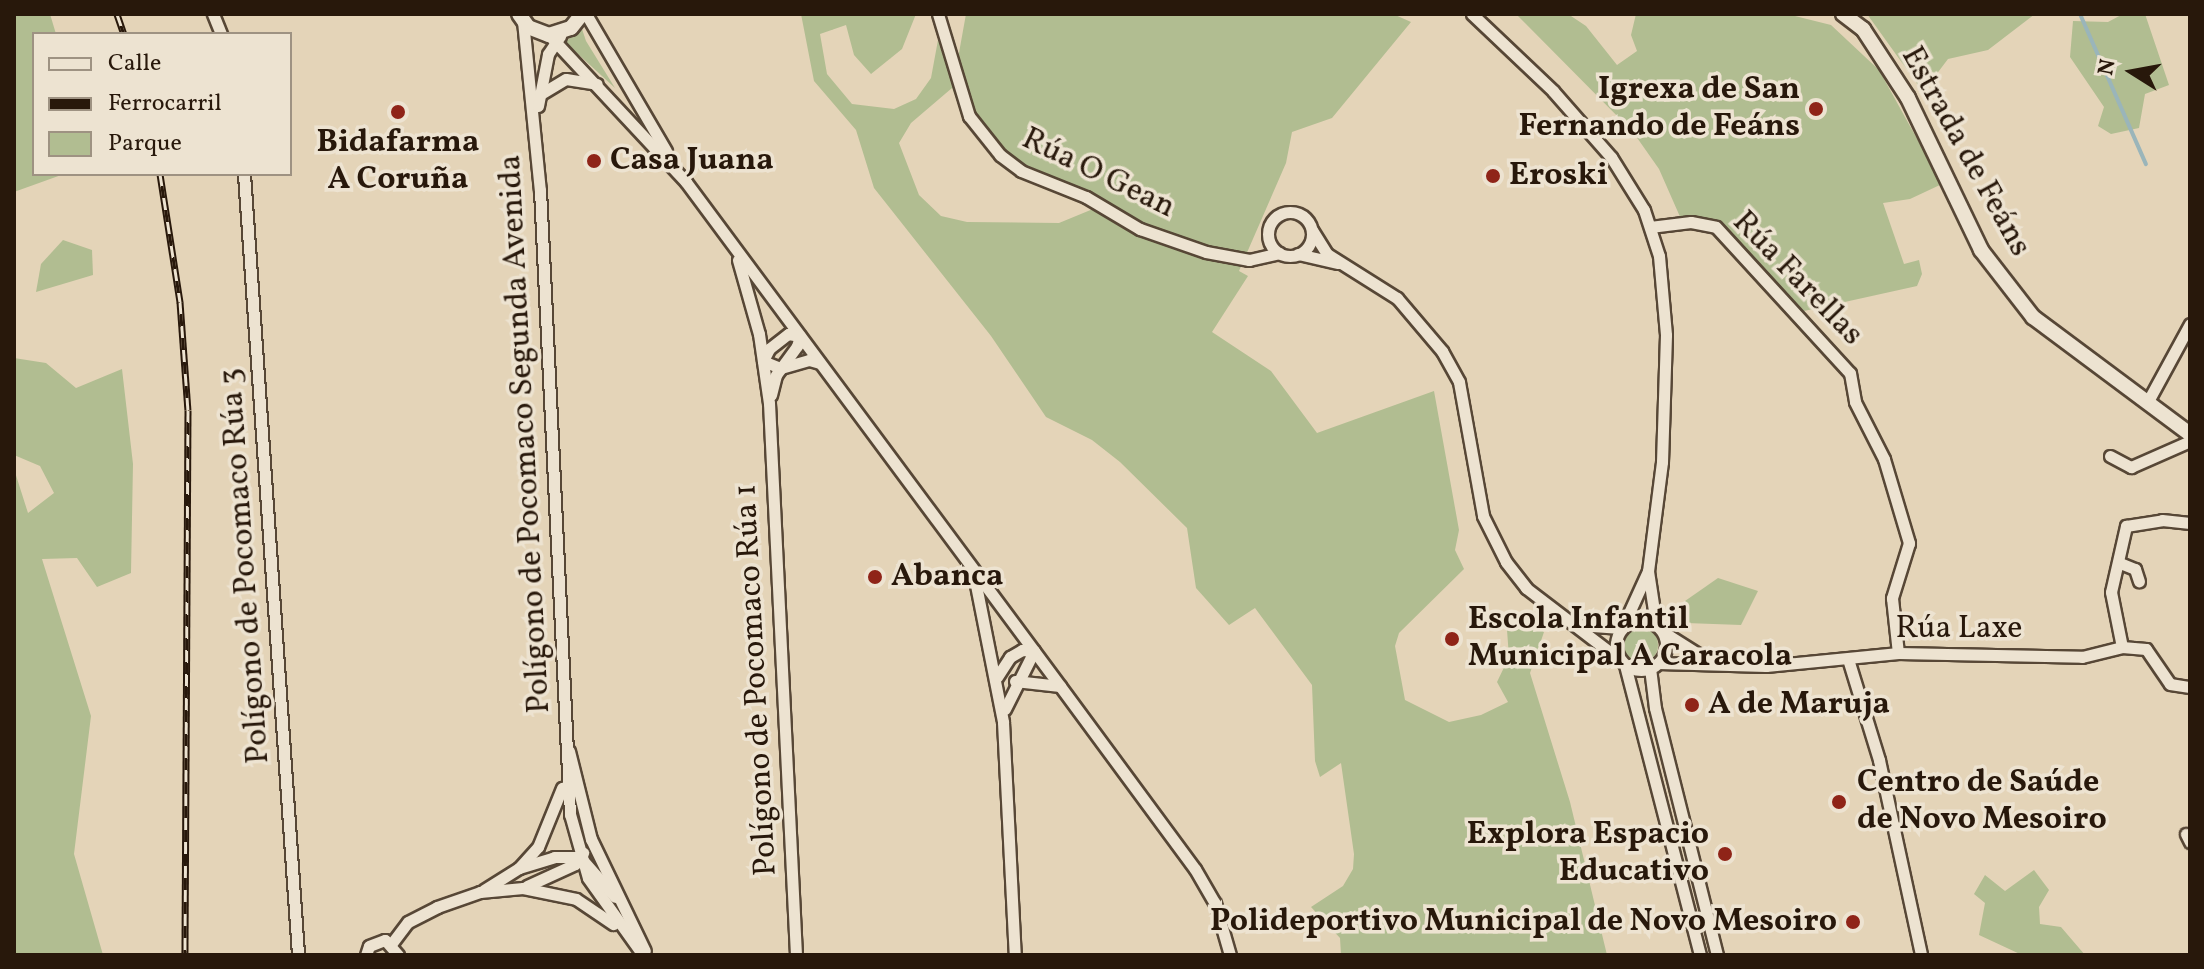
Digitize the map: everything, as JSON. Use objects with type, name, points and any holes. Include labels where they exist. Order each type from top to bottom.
[{"type":"street","points":[[556,36],[584,14],[614,69],[686,182],[1195,869],[1215,903],[1230,955]]},
{"type":"street","name":"Rúa O Gean","points":[[938,14],[969,116],[991,146],[1021,171],[1086,197],[1140,229],[1206,252],[1249,260],[1279,253]]},
{"type":"street","points":[[1472,14],[1584,123],[1630,181],[1650,227],[1662,281],[1666,398],[1648,571],[1666,648],[1654,666],[1652,694],[1717,955]]},
{"type":"street","name":"Estrada de Feáns","points":[[1843,14],[1863,29],[1908,98],[1981,250],[2033,317],[2071,350],[2190,434]]},
{"type":"street","points":[[521,18],[556,36],[686,182]]},
{"type":"street","name":"Polígono de Pocomaco Segunda Avenida","points":[[521,18],[536,122],[567,743],[564,770],[580,857],[620,929]]},
{"type":"street","name":"Polígono de Pocomaco Segunda Avenida","points":[[536,122],[539,95],[556,36]]},
{"type":"street","points":[[539,95],[566,79],[600,85]]},
{"type":"street","name":"Polígono de Pocomaco Rúa 3","points":[[244,176],[298,955]]},
{"type":"street","points":[[1339,263],[1279,253],[1268,237],[1273,218],[1291,211],[1301,214],[1312,230],[1317,245],[1339,263],[1397,298],[1442,351],[1459,382],[1477,498],[1490,534],[1526,588],[1622,662],[1654,666]]},
{"type":"street","name":"Rúa Farellas","points":[[1650,227],[1691,222],[1716,227],[1843,362],[1855,402],[1884,459],[1909,543],[1892,598],[1898,653]]},
{"type":"street","points":[[1298,254],[1311,240],[1312,230]]},
{"type":"street","name":"Polígono de Pocomaco Rúa 1","points":[[734,248],[763,361],[769,403],[796,955]]},
{"type":"street","points":[[2147,403],[2190,324]]},
{"type":"street","points":[[800,336],[776,340],[763,361],[780,368],[800,361],[820,363]]},
{"type":"street","name":"Polígono de Pocomaco Rúa 1","points":[[769,403],[780,368],[800,336]]},
{"type":"street","points":[[2110,456],[2131,467],[2190,441]]},
{"type":"street","points":[[2190,523],[2162,520],[2126,526],[2111,592],[2122,647],[2146,649],[2170,684],[2190,687]]},
{"type":"street","points":[[2120,563],[2135,569],[2139,581]]},
{"type":"street","points":[[974,570],[997,677],[1003,722],[1015,955]]},
{"type":"street","points":[[1648,571],[1615,642],[1667,813],[1700,955]]},
{"type":"street","points":[[1573,624],[1622,627],[1639,619],[1659,628]]},
{"type":"street","name":"Rúa Laxe","points":[[1659,628],[1710,661]]},
{"type":"street","name":"Rúa Laxe","points":[[1654,666],[1710,661],[1766,666],[1898,653],[2082,657],[2122,647]]},
{"type":"street","points":[[997,677],[1010,657],[1022,650],[1034,651]]},
{"type":"street","points":[[1003,722],[1015,681],[1034,651]]},
{"type":"street","points":[[1848,659],[1879,760],[1921,955]]},
{"type":"street","points":[[1015,681],[1060,686]]},
{"type":"street","name":"Polígono de Pocomaco Segunda Avenida","points":[[567,743],[591,839],[645,955]]},
{"type":"street","points":[[519,868],[551,825],[564,770]]},
{"type":"street","points":[[480,892],[523,888],[549,879],[580,857],[591,839]]},
{"type":"street","points":[[366,955],[377,941],[395,949],[408,922],[480,892],[519,868],[554,857],[580,857]]},
{"type":"street","points":[[580,857],[629,917]]},
{"type":"street","points":[[523,888],[576,899],[620,929],[645,955]]},
{"type":"green space","points":[[14,14],[50,14],[55,32],[32,32],[32,176],[58,176],[14,192]]},
{"type":"green space","points":[[801,14],[916,14],[902,49],[871,74],[854,55],[846,25],[820,34],[827,74],[852,104],[894,109],[916,99],[931,78],[938,40],[953,86],[966,14],[1393,14],[1411,22],[1332,118],[1292,132],[1286,163],[1239,271],[1248,276],[1212,332],[1271,371],[1317,433],[1434,391],[1459,530],[1455,550],[1464,569],[1399,633],[1395,646],[1405,700],[1449,722],[1481,715],[1508,702],[1497,682],[1509,657],[1507,630],[1517,612],[1544,632],[1530,673],[1570,802],[1607,955],[1341,955],[1340,938],[1311,907],[1343,886],[1353,869],[1354,854],[1341,763],[1320,777],[1315,761],[1312,685],[1255,608],[1229,625],[1196,588],[1187,528],[1120,462],[1092,440],[1046,417],[991,336],[874,188],[856,130],[814,81]],"holes":[[[952,88],[966,124],[990,153],[1021,177],[1093,209],[1059,223],[967,222],[941,216],[919,195],[899,143],[911,123]]]},
{"type":"green space","points":[[1516,14],[1568,14],[1586,26],[1617,65],[1637,51],[1631,35],[1636,14],[1787,14],[1831,25],[1879,70],[1942,184],[1910,199],[1883,203],[1904,264],[1919,260],[1922,274],[1917,286],[1804,311],[1718,224],[1681,219],[1659,169],[1633,132]]},
{"type":"green space","points":[[1867,14],[2035,14],[1988,50],[1948,59],[1923,92]]},
{"type":"green space","points":[[2123,14],[2145,14],[2169,85],[2145,94],[2139,128],[2111,134],[2098,126],[2104,107],[2070,57],[2073,21],[2108,22]]},
{"type":"green space","points":[[582,29],[586,41],[615,88],[565,42]]},
{"type":"green space","points":[[63,240],[92,250],[93,275],[36,292],[41,264]]},
{"type":"green space","points":[[14,358],[46,363],[76,388],[122,369],[133,464],[131,573],[97,587],[77,558],[42,559],[91,716],[74,854],[103,955],[14,955],[14,469],[28,513],[54,493],[40,466],[14,455]]},
{"type":"green space","points":[[1718,578],[1758,591],[1741,625],[1686,623],[1675,608]]},
{"type":"green space","points":[[1640,627],[1653,632],[1658,645],[1653,658],[1640,663],[1627,658],[1622,645],[1627,632]]},
{"type":"green space","points":[[2034,870],[2049,890],[2039,907],[2040,924],[2061,927],[2085,955],[2022,955],[1979,935],[1985,903],[1974,894],[1985,875],[2005,891]]},
{"type":"waterway","points":[[2080,14],[2146,164]]},
{"type":"railway","points":[[117,14],[123,32]]},
{"type":"railway","points":[[160,176],[180,302],[188,410],[185,955]]},
{"type":"place","name":"Igrexa de San Fernando de Feáns","points":[[1816,109]]},
{"type":"place","name":"Bidafarma A Coruña","points":[[398,112]]},
{"type":"place","name":"Casa Juana","points":[[594,161]]},
{"type":"place","name":"Eroski","points":[[1493,176]]},
{"type":"place","name":"Abanca","points":[[875,577]]},
{"type":"place","name":"Escola Infantil Municipal A Caracola","points":[[1452,639]]},
{"type":"place","name":"A de Maruja","points":[[1692,705]]},
{"type":"place","name":"Centro de Saúde de Novo Mesoiro","points":[[1839,802]]},
{"type":"place","name":"Explora Espacio Educativo","points":[[1725,854]]},
{"type":"place","name":"Polideportivo Municipal de Novo Mesoiro","points":[[1853,922]]}]
